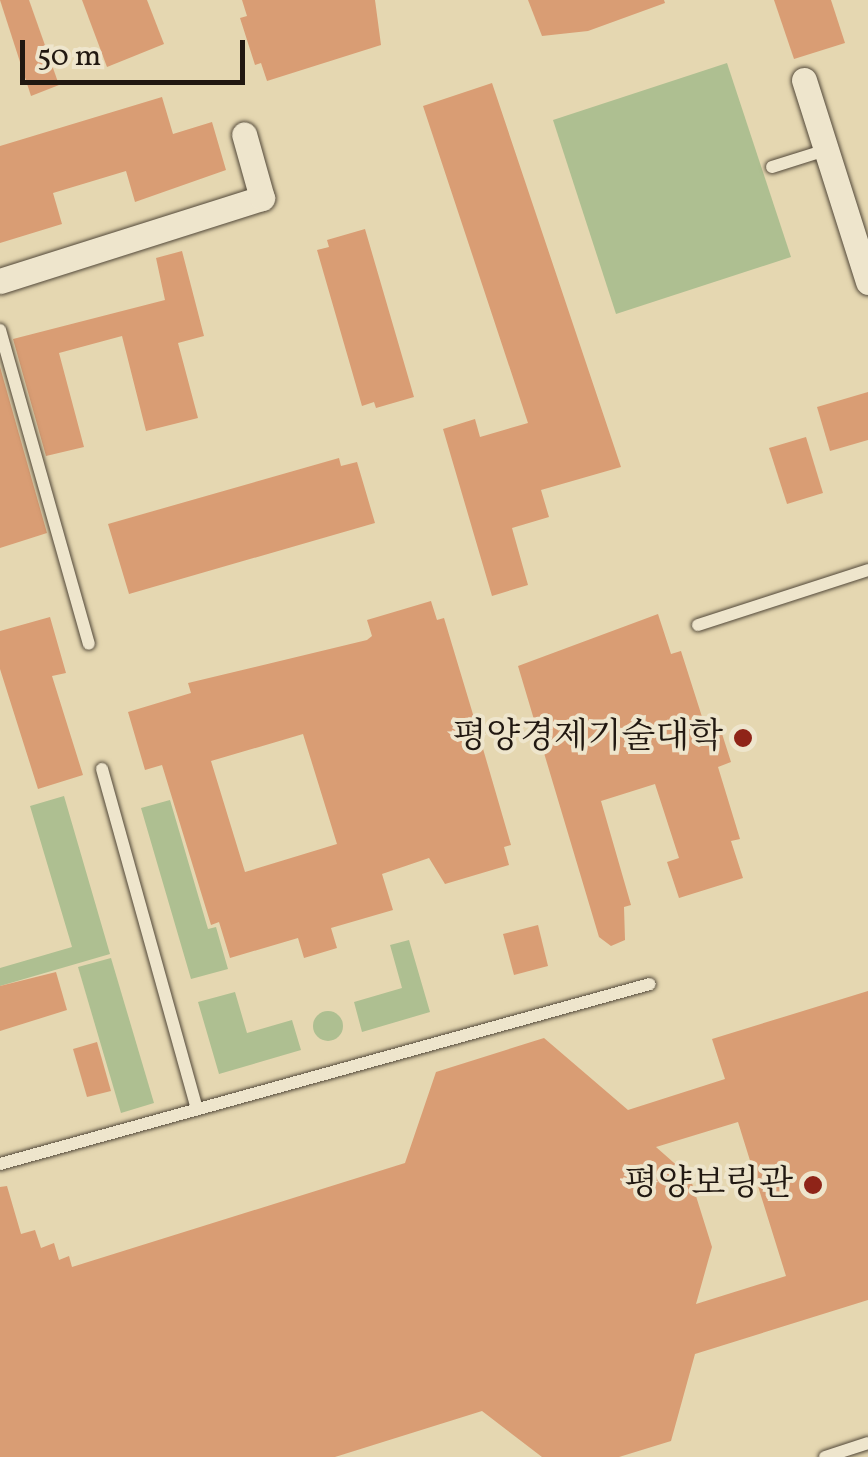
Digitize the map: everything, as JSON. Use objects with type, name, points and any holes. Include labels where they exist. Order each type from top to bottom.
[{"type":"street","points":[[804,80],[868,282]]},
{"type":"street","points":[[0,282],[262,198],[244,134]]},
{"type":"lane","points":[[772,167],[826,150]]},
{"type":"lane","points":[[0,330],[89,644]]},
{"type":"lane","points":[[698,625],[868,570]]},
{"type":"lane","points":[[102,769],[196,1105]]},
{"type":"lane","points":[[0,1164],[196,1105],[650,984]]},
{"type":"lane","points":[[825,1457],[868,1443]]},
{"type":"green space","points":[[727,63],[791,257],[616,314],[553,120]]},
{"type":"green space","points":[[64,796],[110,954],[0,986],[0,968],[72,947],[30,806]]},
{"type":"green space","points":[[170,800],[208,929],[216,927],[228,969],[191,979],[141,808]]},
{"type":"green space","points":[[409,940],[430,1012],[362,1032],[354,1002],[402,988],[390,945]]},
{"type":"green space","points":[[111,958],[154,1103],[121,1113],[78,967]]},
{"type":"green space","points":[[235,992],[247,1033],[292,1020],[301,1050],[219,1074],[198,1002]]},
{"type":"green space","points":[[328,1011],[342,1020],[343,1026],[334,1040],[328,1041],[314,1032],[313,1026],[322,1012]]},
{"type":"building","points":[[0,0],[29,0],[59,85],[31,96]]},
{"type":"building","points":[[82,0],[147,0],[164,44],[107,67]]},
{"type":"building","points":[[242,0],[375,0],[381,45],[267,81],[261,63],[255,65],[240,18],[247,16]]},
{"type":"building","points":[[528,0],[665,3],[588,31],[542,36]]},
{"type":"building","points":[[774,0],[831,0],[845,43],[794,59]]},
{"type":"building","points":[[492,83],[621,467],[541,490],[549,517],[512,528],[528,585],[492,596],[443,429],[475,419],[480,437],[528,423],[423,106]]},
{"type":"building","points":[[162,97],[173,134],[212,122],[226,170],[135,202],[126,171],[53,193],[62,224],[0,243],[0,146]]},
{"type":"building","points":[[365,229],[414,397],[376,408],[374,402],[362,406],[317,250],[329,247],[327,240]]},
{"type":"building","points":[[182,251],[204,336],[178,343],[198,418],[146,431],[122,336],[59,353],[84,447],[46,456],[13,339],[165,300],[156,258]]},
{"type":"building","points":[[0,367],[47,533],[0,548]]},
{"type":"building","points":[[868,392],[868,440],[830,451],[817,407]]},
{"type":"building","points":[[806,437],[823,493],[787,504],[769,448]]},
{"type":"building","points":[[339,458],[341,466],[357,462],[375,523],[129,594],[108,524]]},
{"type":"building","points":[[431,601],[437,620],[444,618],[511,845],[504,847],[509,865],[445,884],[429,858],[382,874],[393,910],[331,928],[337,948],[304,958],[298,938],[230,958],[219,922],[211,925],[162,765],[145,770],[128,712],[191,693],[188,683],[367,640],[372,636],[367,620]],"holes":[[[303,734],[337,844],[245,872],[211,761]]]},
{"type":"building","points":[[658,614],[671,654],[681,651],[704,723],[717,718],[731,762],[718,767],[740,839],[731,841],[743,878],[679,898],[667,862],[679,858],[655,784],[601,801],[631,905],[624,907],[625,940],[611,946],[599,937],[518,666]]},
{"type":"building","points":[[50,617],[66,673],[52,676],[83,775],[38,789],[0,669],[0,631]]},
{"type":"building","points":[[538,925],[548,966],[514,975],[503,934]]},
{"type":"building","points":[[56,972],[67,1010],[0,1031],[0,986]]},
{"type":"building","points":[[868,991],[868,1300],[695,1354],[671,1441],[619,1457],[542,1457],[482,1411],[335,1457],[0,1457],[0,1187],[7,1186],[21,1234],[35,1230],[41,1248],[54,1243],[59,1260],[69,1256],[72,1267],[405,1163],[436,1072],[544,1038],[628,1110],[725,1079],[712,1039]],"holes":[[[738,1122],[786,1276],[696,1304],[712,1247],[690,1177],[656,1147]]]},
{"type":"building","points":[[97,1042],[111,1091],[87,1097],[73,1049]]},
{"type":"place","name":"평양경제기술대학","points":[[743,738]]},
{"type":"place","name":"평양보링관","points":[[813,1185]]}]
